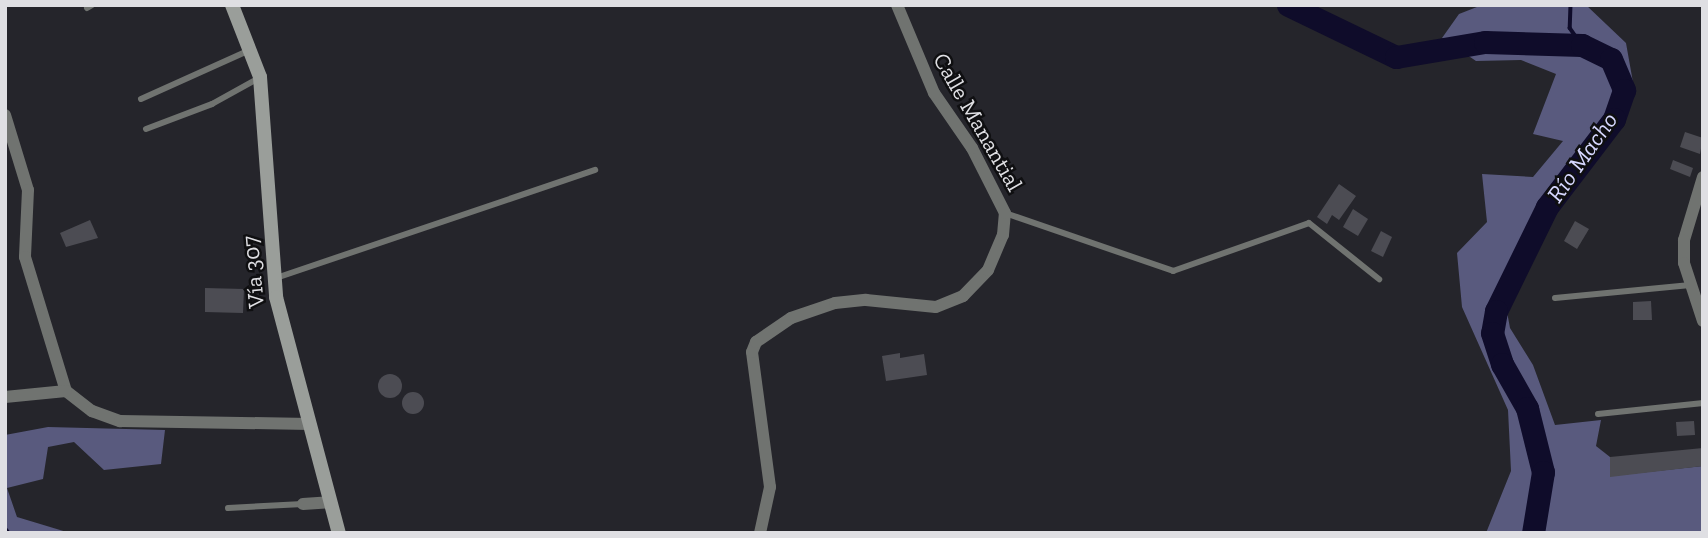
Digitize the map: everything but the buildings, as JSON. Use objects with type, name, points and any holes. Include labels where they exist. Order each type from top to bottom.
[{"type":"street","name":"Vía 307","points":[[232,5],[260,77],[274,278],[339,533]]},
{"type":"street","name":"Calle Manantial","points":[[760,533],[770,486],[752,352],[756,342],[791,318],[835,303],[866,299],[936,307],[963,296],[997,255],[1005,213],[972,148],[934,93],[897,5]]},
{"type":"street","points":[[5,116],[28,190],[25,257],[66,391],[92,411],[120,421],[310,424]]},
{"type":"street","points":[[1703,177],[1684,240],[1690,285],[1703,321]]},
{"type":"street","points":[[5,397],[66,391]]},
{"type":"street","points":[[303,504],[330,502]]},
{"type":"lane","points":[[141,99],[250,50]]},
{"type":"lane","points":[[146,129],[212,104],[260,77]]},
{"type":"lane","points":[[274,278],[595,170]]},
{"type":"lane","points":[[1005,213],[1173,271],[1309,223],[1379,279]]},
{"type":"lane","points":[[1555,298],[1690,285]]},
{"type":"lane","points":[[1598,414],[1703,403]]},
{"type":"lane","points":[[228,508],[303,504]]},
{"type":"shaded area","points":[[1482,5],[1586,5],[1626,43],[1634,88],[1613,131],[1533,223],[1512,258],[1505,301],[1510,328],[1533,365],[1555,425],[1601,420],[1596,446],[1610,457],[1611,476],[1703,466],[1703,533],[1486,533],[1511,471],[1508,410],[1462,307],[1457,253],[1487,222],[1482,174],[1533,177],[1563,141],[1533,134],[1556,74],[1521,60],[1476,61],[1442,38],[1459,14]]},
{"type":"shaded area","points":[[48,427],[165,430],[161,464],[104,470],[74,442],[48,447],[43,479],[7,488],[17,517],[70,533],[5,533],[5,435]]},
{"type":"waterway","name":"Río Macho","points":[[1288,5],[1396,57],[1485,42],[1582,45],[1611,59],[1624,90],[1614,119],[1547,207],[1496,311],[1492,333],[1502,364],[1527,408],[1543,472],[1533,533]]},
{"type":"waterway","points":[[1571,5],[1570,28],[1582,45]]},
{"type":"waterway","points":[[5,528],[9,533]]}]
